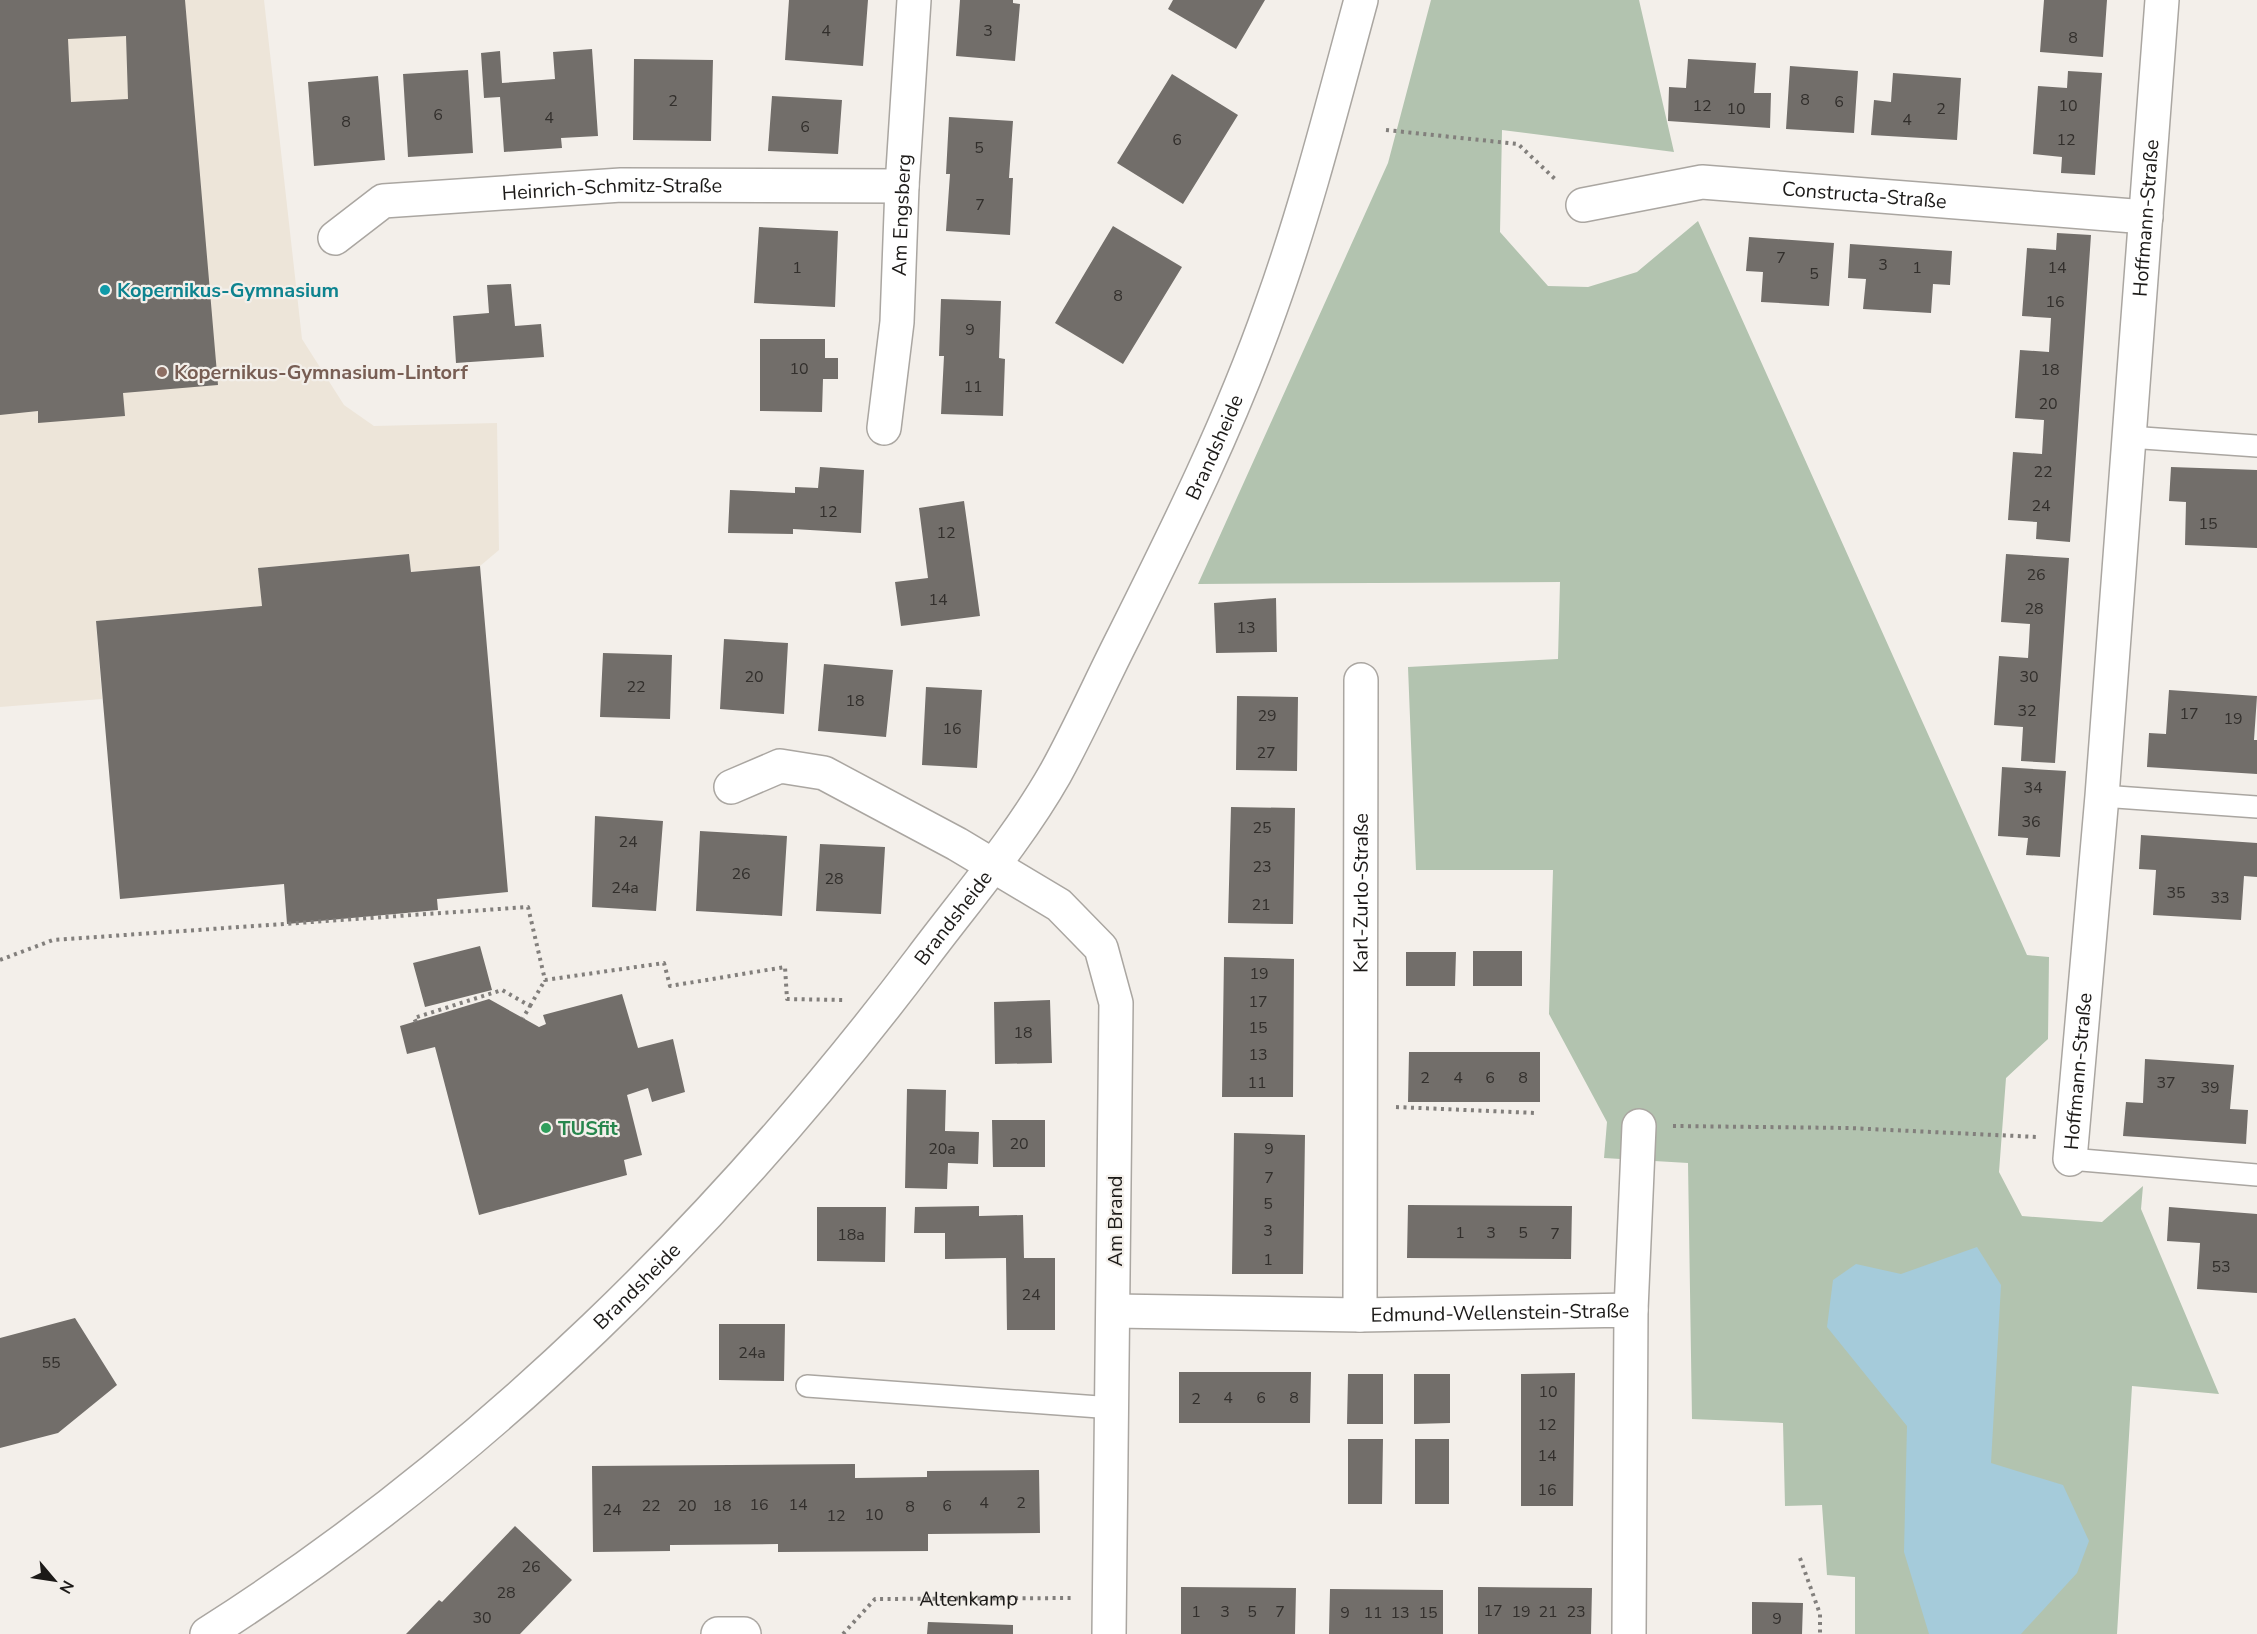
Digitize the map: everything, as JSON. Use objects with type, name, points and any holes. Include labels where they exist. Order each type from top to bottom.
[{"type":"street","name":"Am Engsberg","points":[[884,428],[897,322],[902,186],[914,0]]},
{"type":"street","name":"Brandsheide","points":[[207,1634],[270,1594],[364,1526],[445,1461],[574,1348],[716,1206],[782,1133],[890,1001],[993,864],[1054,776],[1182,519],[1231,414],[1272,304],[1297,226],[1361,0]]},
{"type":"street","name":"Hoffmann-Straße","points":[[2072,1149],[2102,796],[2162,0]]},
{"type":"street","name":"Constructa-Straße","points":[[1582,206],[1702,182],[2146,217]]},
{"type":"street","name":"Heinrich-Schmitz-Straße","points":[[335,238],[383,201],[621,184],[902,186]]},
{"type":"street","name":"Karl-Zurlo-Straße","points":[[1360,1315],[1361,680]]},
{"type":"street","name":"Brandsheide","points":[[731,787],[780,766],[824,773],[993,864]]},
{"type":"street","name":"Am Brand","points":[[993,864],[1059,905],[1101,948],[1116,1003],[1109,1634]]},
{"type":"street","points":[[1631,1310],[1639,1126]]},
{"type":"street","name":"Edmund-Wellenstein-Straße","points":[[1114,1311],[1360,1315],[1631,1310],[1629,1634]]},
{"type":"street","points":[[718,1634],[744,1634]]},
{"type":"lane","points":[[2129,436],[2257,446]]},
{"type":"lane","points":[[2102,796],[2257,807]]},
{"type":"lane","name":"Hoffmann-Straße","points":[[2072,1149],[2257,1175]]},
{"type":"lane","points":[[807,1386],[1113,1408]]},
{"type":"path","points":[[1386,130],[1518,144],[1582,206]]},
{"type":"path","points":[[0,960],[53,940],[528,907],[546,980],[523,1018]]},
{"type":"path","points":[[546,980],[664,963],[670,986],[785,967],[787,999],[890,1001]]},
{"type":"path","points":[[416,1022],[414,1018],[502,990],[530,1006]]},
{"type":"path","points":[[1362,1106],[1536,1113]]},
{"type":"path","points":[[1639,1126],[1849,1128],[2072,1149]]},
{"type":"path","points":[[1800,1558],[1820,1614],[1820,1634]]},
{"type":"path","name":"Altenkamp","points":[[843,1634],[875,1599],[1109,1598]]},
{"type":"shaded area","name":"Kopernikus-Gymnasium-Lintorf","points":[[0,0],[264,0],[302,339],[344,405],[374,426],[497,423],[499,550],[480,566],[411,572],[409,554],[259,568],[262,606],[96,621],[102,699],[0,707]]},
{"type":"green space","points":[[1431,0],[1639,0],[1674,152],[1502,130],[1500,232],[1548,286],[1588,287],[1637,272],[1698,221],[2027,955],[2049,957],[2048,1039],[2006,1078],[1999,1172],[2022,1216],[2102,1222],[2143,1186],[2141,1209],[2219,1394],[2132,1386],[2117,1634],[1855,1634],[1855,1577],[1827,1575],[1822,1505],[1785,1506],[1783,1423],[1692,1419],[1688,1163],[1604,1158],[1607,1122],[1549,1014],[1553,870],[1416,870],[1408,667],[1558,659],[1560,582],[1198,584],[1388,163]]},
{"type":"water","points":[[1977,1247],[2001,1285],[1991,1463],[2063,1485],[2089,1541],[2077,1573],[2021,1634],[1929,1634],[1904,1552],[1907,1426],[1827,1327],[1833,1280],[1856,1264],[1901,1274]]},
{"type":"building","name":"Kopernikus-Gymnasium","points":[[0,0],[185,0],[218,385],[123,393],[125,416],[38,423],[38,411],[0,415]],"holes":[[[126,36],[128,99],[71,102],[68,39]]]},
{"type":"building","points":[[789,0],[868,0],[863,66],[785,60]]},
{"type":"building","points":[[960,0],[1013,0],[1013,3],[1020,4],[1015,61],[956,56]]},
{"type":"building","points":[[1173,0],[1265,0],[1236,49],[1168,9]]},
{"type":"building","points":[[2044,0],[2107,0],[2103,57],[2040,52]]},
{"type":"building","points":[[592,49],[598,136],[561,138],[562,148],[504,152],[500,97],[484,98],[481,53],[500,51],[502,83],[555,79],[553,52]]},
{"type":"building","points":[[634,59],[713,60],[711,141],[633,140]]},
{"type":"building","points":[[1688,59],[1756,63],[1754,93],[1771,93],[1770,128],[1668,121],[1669,87],[1686,88]]},
{"type":"building","points":[[1790,66],[1858,71],[1854,133],[1786,129]]},
{"type":"building","points":[[468,70],[473,153],[408,157],[403,74]]},
{"type":"building","points":[[2068,71],[2102,73],[2095,175],[2061,173],[2062,157],[2033,154],[2038,86],[2067,88]]},
{"type":"building","points":[[1893,73],[1961,78],[1957,140],[1871,135],[1874,100],[1891,102]]},
{"type":"building","points":[[1172,74],[1238,115],[1183,204],[1117,163]]},
{"type":"building","points":[[378,76],[385,160],[314,166],[308,82]]},
{"type":"building","points":[[772,96],[842,100],[838,154],[768,151]]},
{"type":"building","points":[[949,117],[1013,121],[1009,178],[1013,178],[1010,235],[946,231],[950,174],[946,174]]},
{"type":"building","points":[[1113,226],[1182,267],[1123,364],[1055,323]]},
{"type":"building","points":[[759,227],[838,231],[835,307],[754,303]]},
{"type":"building","points":[[2057,233],[2091,235],[2070,542],[2036,539],[2037,522],[2008,520],[2013,452],[2042,454],[2044,420],[2015,418],[2020,350],[2049,352],[2051,318],[2022,316],[2027,248],[2056,250]]},
{"type":"building","points":[[1749,237],[1834,243],[1829,306],[1761,302],[1763,272],[1746,271]]},
{"type":"building","points":[[1850,244],[1952,251],[1950,285],[1933,284],[1931,313],[1863,309],[1866,279],[1848,278]]},
{"type":"building","points":[[511,284],[515,326],[541,324],[544,357],[456,363],[453,316],[489,313],[487,285]]},
{"type":"building","points":[[941,299],[1001,301],[999,358],[1005,359],[1003,416],[941,414],[944,356],[939,356]]},
{"type":"building","points":[[760,339],[825,339],[825,358],[838,358],[838,379],[823,379],[822,412],[760,411]]},
{"type":"building","points":[[820,467],[864,470],[861,533],[793,529],[793,534],[728,533],[730,490],[795,493],[795,487],[818,488]]},
{"type":"building","points":[[2171,467],[2257,470],[2257,548],[2185,545],[2186,502],[2169,501]]},
{"type":"building","points":[[964,501],[980,616],[901,626],[895,582],[928,578],[919,508]]},
{"type":"building","points":[[409,554],[411,572],[480,566],[508,892],[437,899],[438,910],[287,924],[284,884],[120,899],[96,621],[262,606],[258,568]]},
{"type":"building","points":[[2006,554],[2069,558],[2055,763],[2021,761],[2023,727],[1994,725],[1999,656],[2028,658],[2030,624],[2001,622]]},
{"type":"building","points":[[1276,598],[1277,652],[1216,653],[1214,603]]},
{"type":"building","points":[[724,639],[788,643],[784,714],[720,709]]},
{"type":"building","points":[[603,653],[672,655],[670,719],[600,717]]},
{"type":"building","points":[[824,664],[893,670],[886,737],[818,731]]},
{"type":"building","points":[[926,687],[982,690],[977,768],[922,765]]},
{"type":"building","points":[[2169,690],[2257,696],[2254,740],[2257,740],[2257,774],[2147,767],[2149,733],[2166,734]]},
{"type":"building","points":[[1237,696],[1298,697],[1297,771],[1236,770]]},
{"type":"building","points":[[2002,767],[2066,771],[2060,857],[2026,855],[2028,838],[1998,836]]},
{"type":"building","points":[[1231,807],[1295,808],[1293,924],[1228,923]]},
{"type":"building","points":[[595,816],[663,821],[656,911],[592,907]]},
{"type":"building","points":[[700,831],[787,836],[782,916],[696,911]]},
{"type":"building","points":[[2141,835],[2257,843],[2257,877],[2244,876],[2241,920],[2153,915],[2156,870],[2139,869]]},
{"type":"building","points":[[820,844],[885,847],[881,914],[816,911]]},
{"type":"building","points":[[480,946],[492,990],[425,1007],[413,963]]},
{"type":"building","points":[[1473,951],[1522,951],[1522,986],[1473,986]]},
{"type":"building","points":[[1406,952],[1456,952],[1455,986],[1406,986]]},
{"type":"building","points":[[1224,957],[1294,959],[1293,1097],[1222,1097]]},
{"type":"building","name":"TUSfit","points":[[622,994],[638,1048],[673,1039],[685,1092],[652,1102],[648,1088],[627,1095],[642,1155],[624,1160],[627,1175],[479,1215],[435,1047],[407,1054],[400,1026],[489,999],[539,1027],[546,1024],[543,1015]]},
{"type":"building","points":[[1050,1000],[1052,1063],[995,1064],[994,1002]]},
{"type":"building","points":[[1409,1052],[1540,1052],[1540,1102],[1408,1102]]},
{"type":"building","points":[[2145,1059],[2234,1065],[2230,1109],[2248,1110],[2246,1144],[2123,1136],[2126,1102],[2143,1103]]},
{"type":"building","points":[[907,1089],[946,1090],[945,1131],[979,1132],[978,1164],[948,1163],[947,1189],[905,1188]]},
{"type":"building","points":[[992,1120],[1045,1120],[1045,1167],[993,1167]]},
{"type":"building","points":[[1234,1133],[1305,1135],[1303,1274],[1232,1274]]},
{"type":"building","points":[[1408,1205],[1572,1206],[1571,1259],[1407,1258]]},
{"type":"building","points":[[979,1206],[979,1216],[1023,1215],[1024,1258],[1055,1258],[1055,1330],[1007,1330],[1006,1258],[945,1259],[945,1233],[914,1233],[915,1207]]},
{"type":"building","points":[[817,1207],[886,1207],[885,1262],[817,1261]]},
{"type":"building","points":[[2169,1207],[2257,1214],[2257,1293],[2197,1289],[2200,1243],[2167,1241]]},
{"type":"building","points":[[75,1318],[117,1385],[58,1433],[0,1448],[0,1338]]},
{"type":"building","points":[[719,1324],[785,1324],[784,1381],[719,1380]]},
{"type":"building","points":[[1179,1372],[1311,1372],[1310,1423],[1179,1423]]},
{"type":"building","points":[[1575,1373],[1573,1506],[1521,1506],[1521,1374]]},
{"type":"building","points":[[1348,1374],[1383,1374],[1383,1424],[1347,1424]]},
{"type":"building","points":[[1414,1374],[1450,1374],[1450,1423],[1414,1424]]},
{"type":"building","points":[[1348,1439],[1383,1439],[1382,1504],[1348,1504]]},
{"type":"building","points":[[1415,1439],[1449,1439],[1449,1504],[1415,1504]]},
{"type":"building","points":[[855,1464],[855,1478],[927,1477],[927,1471],[1039,1470],[1040,1533],[928,1534],[928,1551],[778,1552],[778,1544],[670,1545],[670,1551],[593,1552],[592,1466]]},
{"type":"building","points":[[515,1526],[572,1580],[520,1634],[406,1634],[439,1600],[442,1602]]},
{"type":"building","points":[[1181,1587],[1296,1588],[1295,1634],[1181,1634]]},
{"type":"building","points":[[1478,1587],[1592,1588],[1591,1634],[1478,1634]]},
{"type":"building","points":[[1330,1589],[1443,1590],[1443,1634],[1329,1634]]},
{"type":"building","points":[[1752,1602],[1803,1603],[1802,1634],[1752,1634]]},
{"type":"building","points":[[928,1622],[1013,1625],[1013,1634],[927,1634]]},
{"type":"place","name":"Kopernikus-Gymnasium","points":[[105,290]]},
{"type":"place","name":"Kopernikus-Gymnasium-Lintorf","points":[[162,372]]},
{"type":"place","name":"TUSfit","points":[[546,1128]]}]
